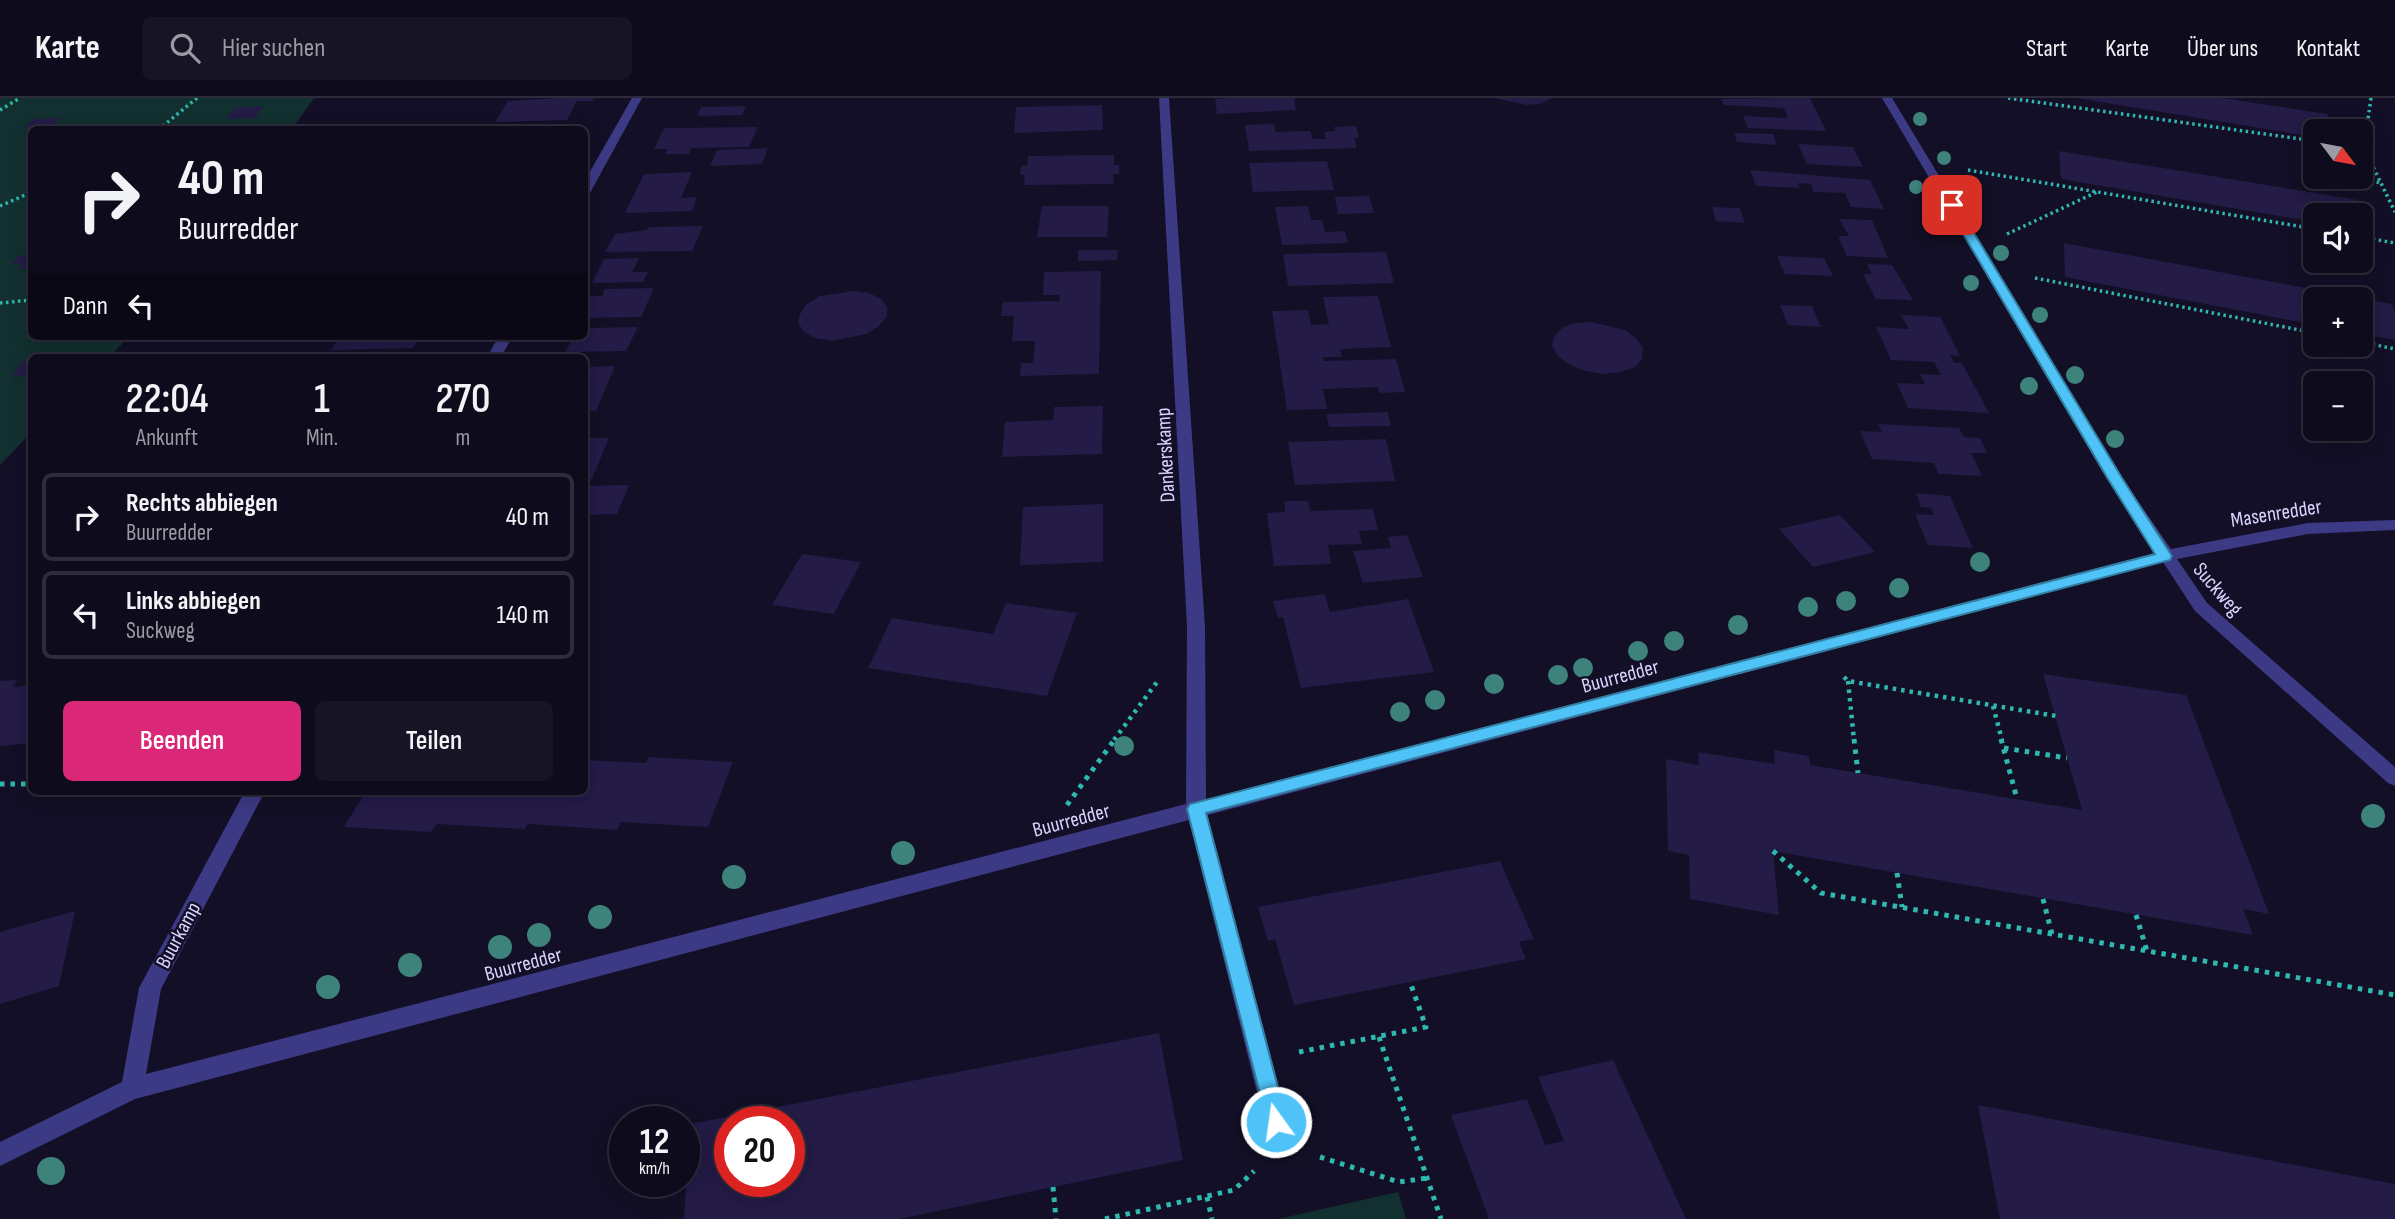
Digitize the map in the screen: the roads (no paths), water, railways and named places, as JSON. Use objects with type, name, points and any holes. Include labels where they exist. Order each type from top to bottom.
[{"type":"street","points":[[588,186],[637,98]]},
{"type":"street","name":"Dankerskamp","points":[[1164,98],[1196,627],[1196,809],[1282,1144]]},
{"type":"street","name":"Suckweg","points":[[1887,98],[2115,479],[2201,607],[2395,778]]},
{"type":"street","name":"Masenredder","points":[[2165,556],[2249,537],[2329,526],[2395,524]]},
{"type":"street","name":"Buurredder","points":[[0,1154],[132,1089],[2165,556]]},
{"type":"street","name":"Buurkamp","points":[[132,1089],[149,988],[253,795]]}]
